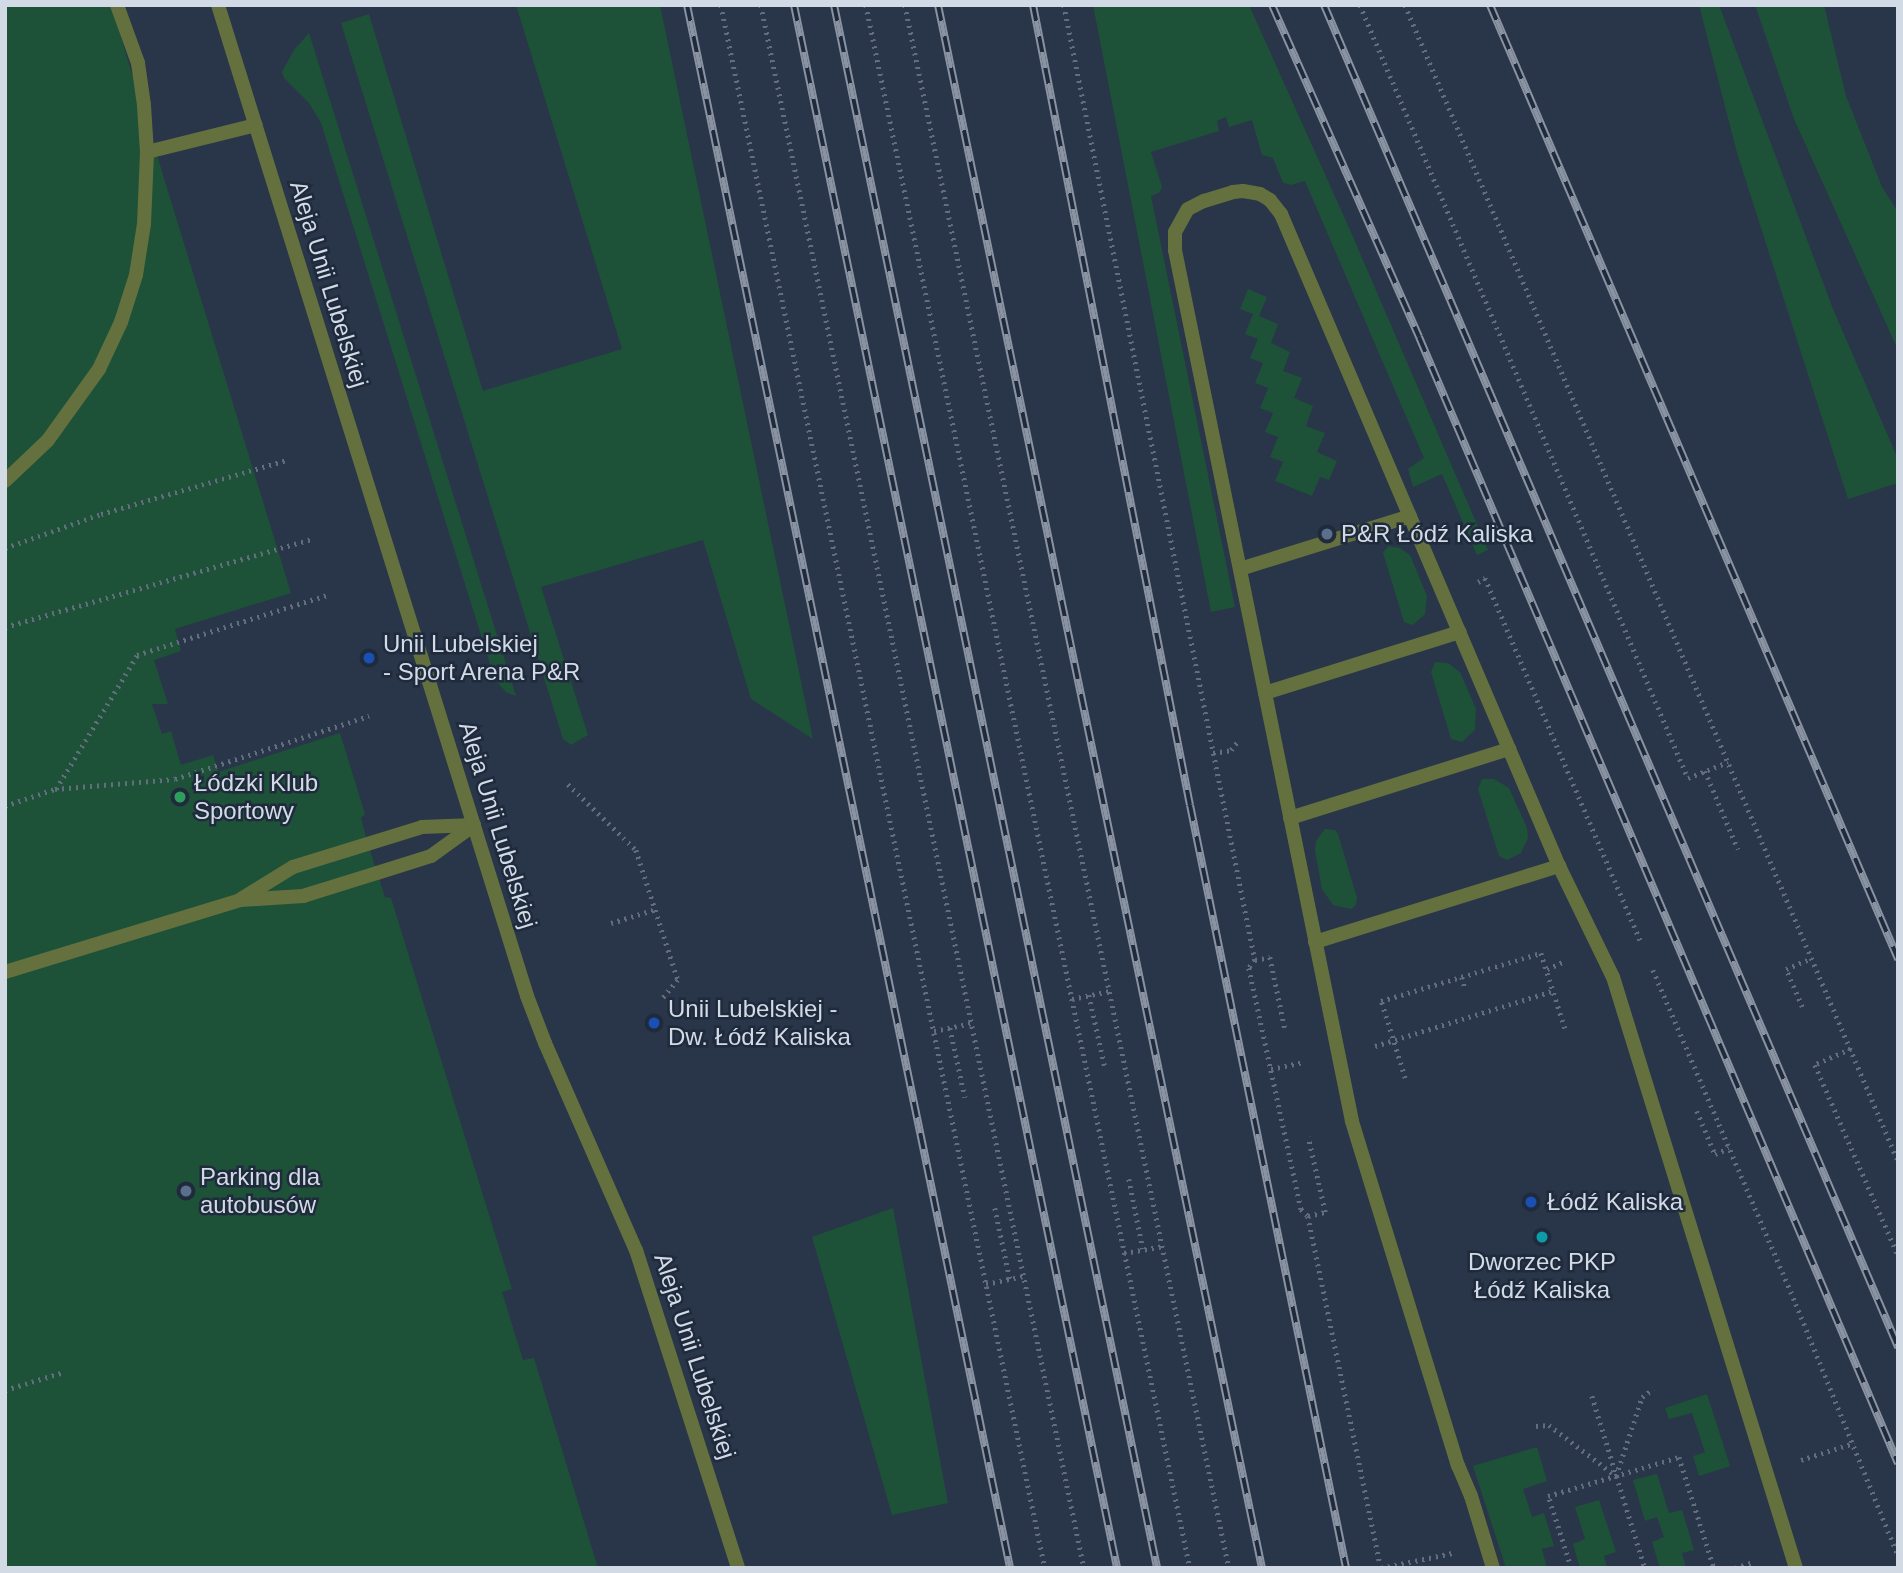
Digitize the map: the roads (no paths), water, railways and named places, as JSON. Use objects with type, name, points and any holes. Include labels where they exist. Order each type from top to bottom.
[{"type":"street","points":[[5,481],[48,440],[99,369],[121,322],[136,275],[144,224],[146,152],[138,63],[117,5]]},
{"type":"street","name":"Aleja Unii Lubelskiej","points":[[218,5],[474,825],[545,1043],[645,1273],[738,1568]]},
{"type":"street","points":[[146,152],[256,125]]},
{"type":"street","points":[[1493,1568],[1458,1466],[1352,1121],[1175,250],[1178,223],[1188,209],[1233,192],[1252,191],[1270,200],[1281,214],[1559,866],[1619,992],[1796,1568]]},
{"type":"street","points":[[1240,569],[1410,516]]},
{"type":"street","points":[[1265,693],[1460,632]]},
{"type":"street","points":[[1290,818],[1510,749]]},
{"type":"street","points":[[240,900],[293,867],[422,827],[474,825]]},
{"type":"street","points":[[5,972],[240,900],[303,897],[431,856],[474,825]]},
{"type":"street","points":[[1315,942],[1559,866]]},
{"type":"railway","points":[[687,5],[1010,1568]]},
{"type":"railway","points":[[794,5],[1117,1568]]},
{"type":"railway","points":[[834,5],[1157,1568]]},
{"type":"railway","points":[[938,5],[1262,1568]]},
{"type":"railway","points":[[1033,5],[1190,805],[1346,1568]]},
{"type":"railway","points":[[1272,5],[1419,337],[1898,1463]]},
{"type":"railway","points":[[1324,5],[1898,1347]]},
{"type":"railway","points":[[1490,5],[1898,959]]},
{"type":"place","name":"P&R Łódź Kaliska","points":[[1327,534]]},
{"type":"place","name":"Unii Lubelskiej - Sport Arena P&R","points":[[369,658]]},
{"type":"place","name":"Łódzki Klub Sportowy","points":[[180,797]]},
{"type":"place","name":"Unii Lubelskiej - Dw. Łódź Kaliska","points":[[654,1023]]},
{"type":"place","name":"Parking dla autobusów","points":[[186,1191]]},
{"type":"place","name":"Łódź Kaliska","points":[[1531,1202]]},
{"type":"place","name":"Dworzec PKP Łódź Kaliska","points":[[1542,1237]]}]
